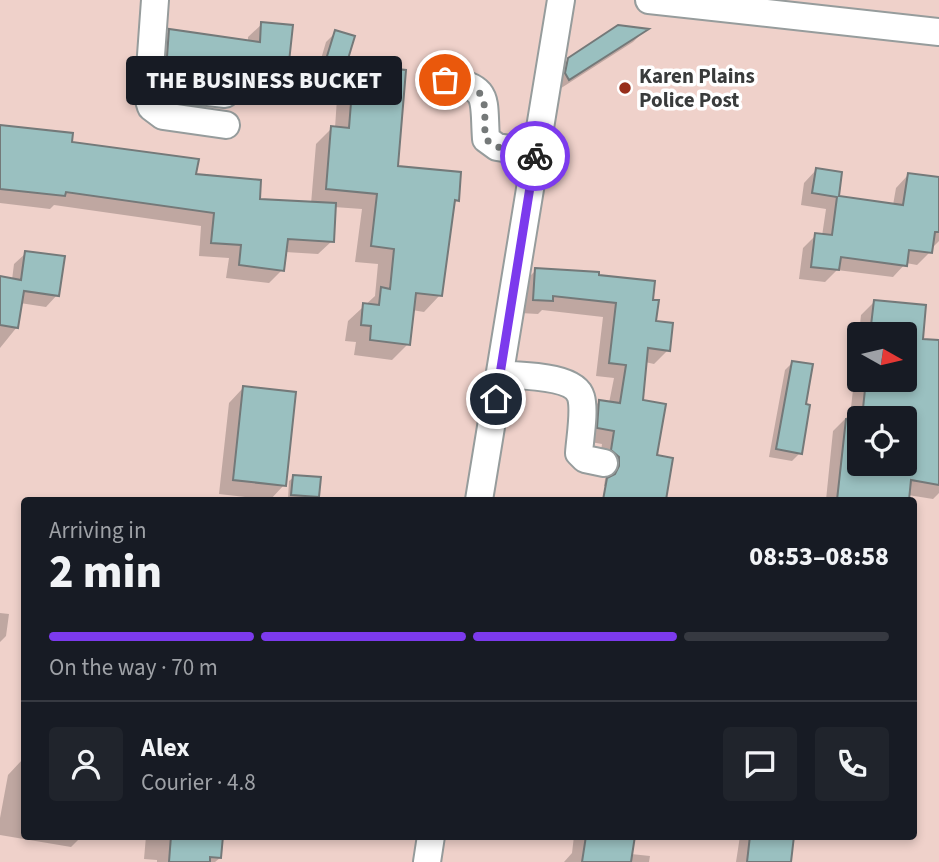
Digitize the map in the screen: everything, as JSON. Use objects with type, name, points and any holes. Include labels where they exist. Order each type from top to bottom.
[{"type":"street","points":[[155,0],[148,97],[155,113],[226,125]]},
{"type":"street","points":[[480,497],[561,0]]},
{"type":"street","points":[[649,0],[939,32]]},
{"type":"street","points":[[445,80],[475,87],[482,95],[485,139],[491,144],[535,153]]},
{"type":"street","points":[[149,85],[225,94]]},
{"type":"street","points":[[500,374],[565,382],[576,387],[582,398],[579,453],[585,459],[604,463]]},
{"type":"street","points":[[427,862],[430,840]]},
{"type":"shaded area","points":[[0,0],[939,0],[939,862],[0,862]]},
{"type":"building","points":[[261,22],[293,25],[289,62],[243,58],[239,87],[227,78],[166,71],[169,29],[260,42]]},
{"type":"building","points":[[618,25],[649,29],[569,80],[565,73],[568,58]]},
{"type":"building","points":[[335,30],[355,36],[344,72],[324,66]]},
{"type":"building","points":[[354,65],[406,70],[398,166],[461,172],[459,201],[455,200],[442,296],[416,293],[410,345],[370,340],[371,326],[361,325],[363,303],[379,305],[381,287],[390,289],[394,249],[371,246],[377,194],[326,189],[331,126],[349,128]]},
{"type":"building","points":[[0,125],[73,133],[72,142],[199,159],[196,174],[261,180],[260,199],[336,203],[334,242],[288,239],[284,271],[239,265],[241,245],[211,243],[214,213],[66,192],[65,196],[0,189]]},
{"type":"building","points":[[816,168],[842,172],[839,196],[903,205],[908,173],[939,177],[939,232],[935,232],[932,253],[909,250],[907,266],[841,257],[839,270],[811,267],[815,233],[832,235],[837,197],[812,193]]},
{"type":"building","points":[[25,251],[65,256],[59,296],[24,291],[18,328],[0,325],[0,276],[21,280]]},
{"type":"building","points":[[535,268],[599,272],[599,275],[655,281],[653,300],[659,300],[656,321],[673,323],[670,351],[648,348],[643,400],[666,404],[657,455],[673,458],[666,497],[604,497],[607,478],[615,474],[619,457],[611,450],[614,431],[597,428],[599,400],[620,403],[626,365],[609,363],[616,303],[553,296],[553,301],[533,300]]},
{"type":"building","points":[[874,300],[926,305],[923,339],[939,340],[939,485],[911,480],[909,497],[837,497],[846,419],[847,476],[917,476],[917,406],[863,406],[865,392],[917,392],[917,322],[871,322]]},
{"type":"building","points":[[792,361],[813,364],[802,454],[776,449]]},
{"type":"building","points":[[243,386],[296,392],[286,486],[233,480]]},
{"type":"building","points":[[293,475],[321,477],[319,497],[291,495]]},
{"type":"building","points":[[171,840],[223,840],[221,858],[210,857],[210,862],[169,862]]},
{"type":"building","points":[[585,840],[634,840],[631,862],[582,862]]},
{"type":"building","points":[[750,840],[794,840],[791,862],[747,862]]},
{"type":"way so far","points":[[445,80],[475,87],[482,95],[485,139],[497,147],[535,153],[535,156]]},
{"type":"place","name":"THE BUSINESS BUCKET","points":[[445,80]]},
{"type":"place","name":"Karen Plains Police Post","points":[[625,88]]},
{"type":"route","points":[[496,399],[535,156]]}]
